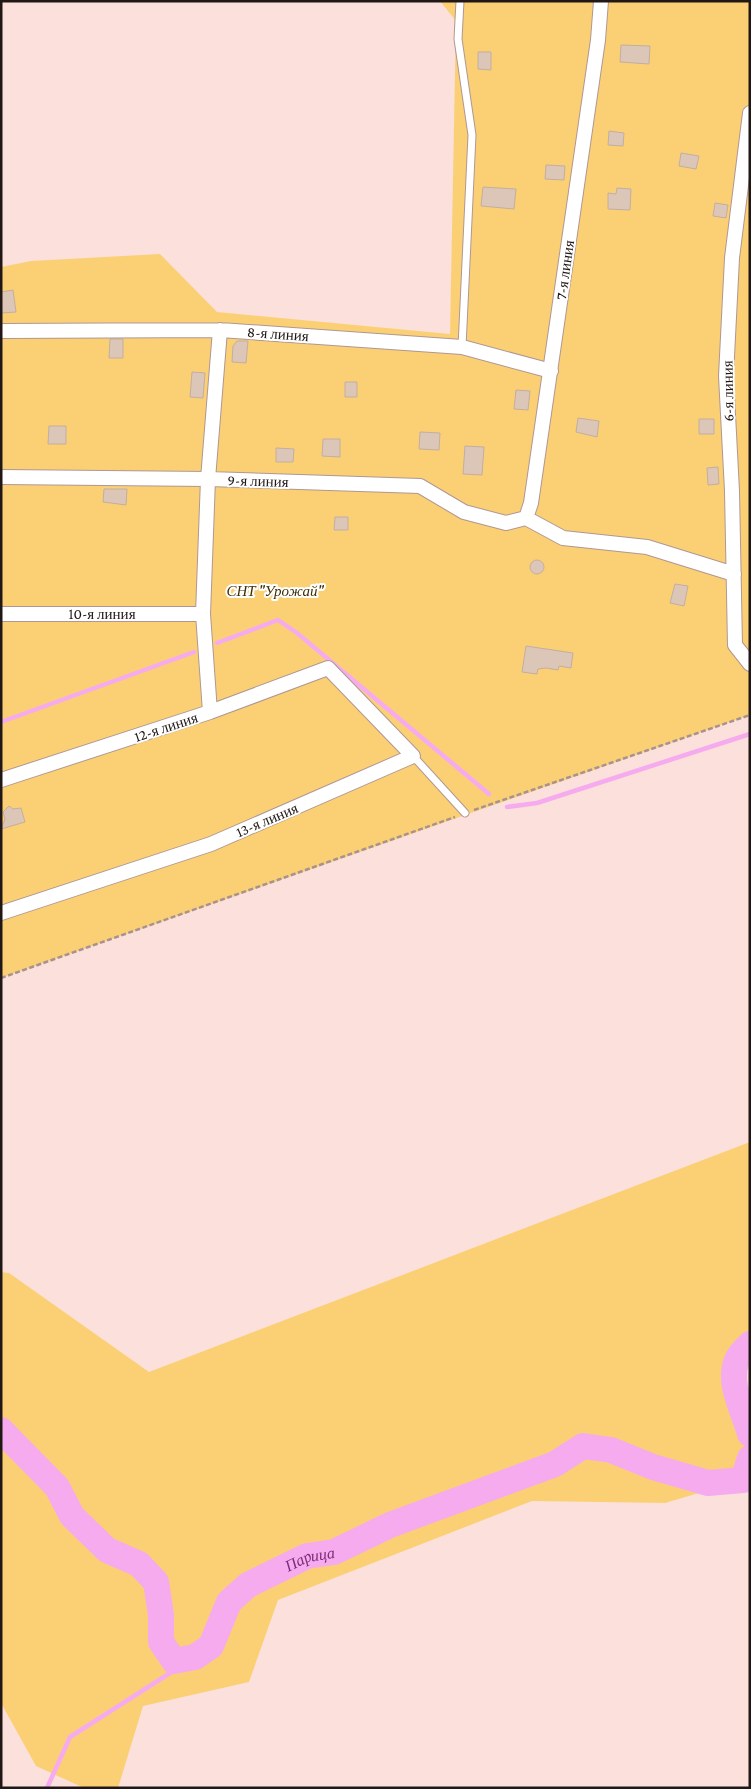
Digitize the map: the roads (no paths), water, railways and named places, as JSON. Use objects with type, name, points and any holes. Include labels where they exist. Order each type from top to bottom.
[{"type":"street","name":"7-я линия","points":[[526,518],[551,371],[598,40],[601,1]]},
{"type":"street","name":"6-я линия","points":[[750,113],[732,258],[726,376],[732,491],[736,645],[750,664]]},
{"type":"street","name":"8-я линия","points":[[1,331],[220,330],[462,347],[551,371]]},
{"type":"street","points":[[210,712],[203,614],[208,479],[220,330]]},
{"type":"street","name":"9-я линия","points":[[1,477],[208,479],[420,486],[464,512],[506,523],[526,518]]},
{"type":"street","points":[[526,518],[563,538],[647,547],[734,574]]},
{"type":"street","name":"10-я линия","points":[[1,614],[203,614]]},
{"type":"street","name":"12-я линия","points":[[1,780],[210,712],[328,668],[413,756]]},
{"type":"street","name":"13-я линия","points":[[1,913],[211,844],[413,756]]},
{"type":"lane","points":[[460,1],[458,38],[472,135],[462,347]]},
{"type":"lane","points":[[413,756],[465,813]]},
{"type":"waterway","points":[[217,643],[278,620],[297,633],[489,794]]},
{"type":"waterway","points":[[1,722],[194,652]]},
{"type":"waterway","points":[[507,807],[537,803],[750,734]]},
{"type":"waterway","name":"Парица","points":[[750,1344],[738,1358],[734,1369],[735,1388],[750,1434]]},
{"type":"waterway","name":"Парица","points":[[1,1430],[57,1487],[72,1516],[107,1550],[139,1564],[156,1582],[161,1615],[161,1642],[174,1661],[195,1657],[211,1646],[229,1602],[248,1585],[307,1556],[334,1552],[390,1525],[555,1464],[583,1446],[611,1450],[653,1467],[708,1483],[743,1480],[750,1458]]},
{"type":"waterway","points":[[47,1788],[70,1737],[195,1657]]},
{"type":"park label","name":"СНТ \"Урожай\"","points":[[275,591]]}]
